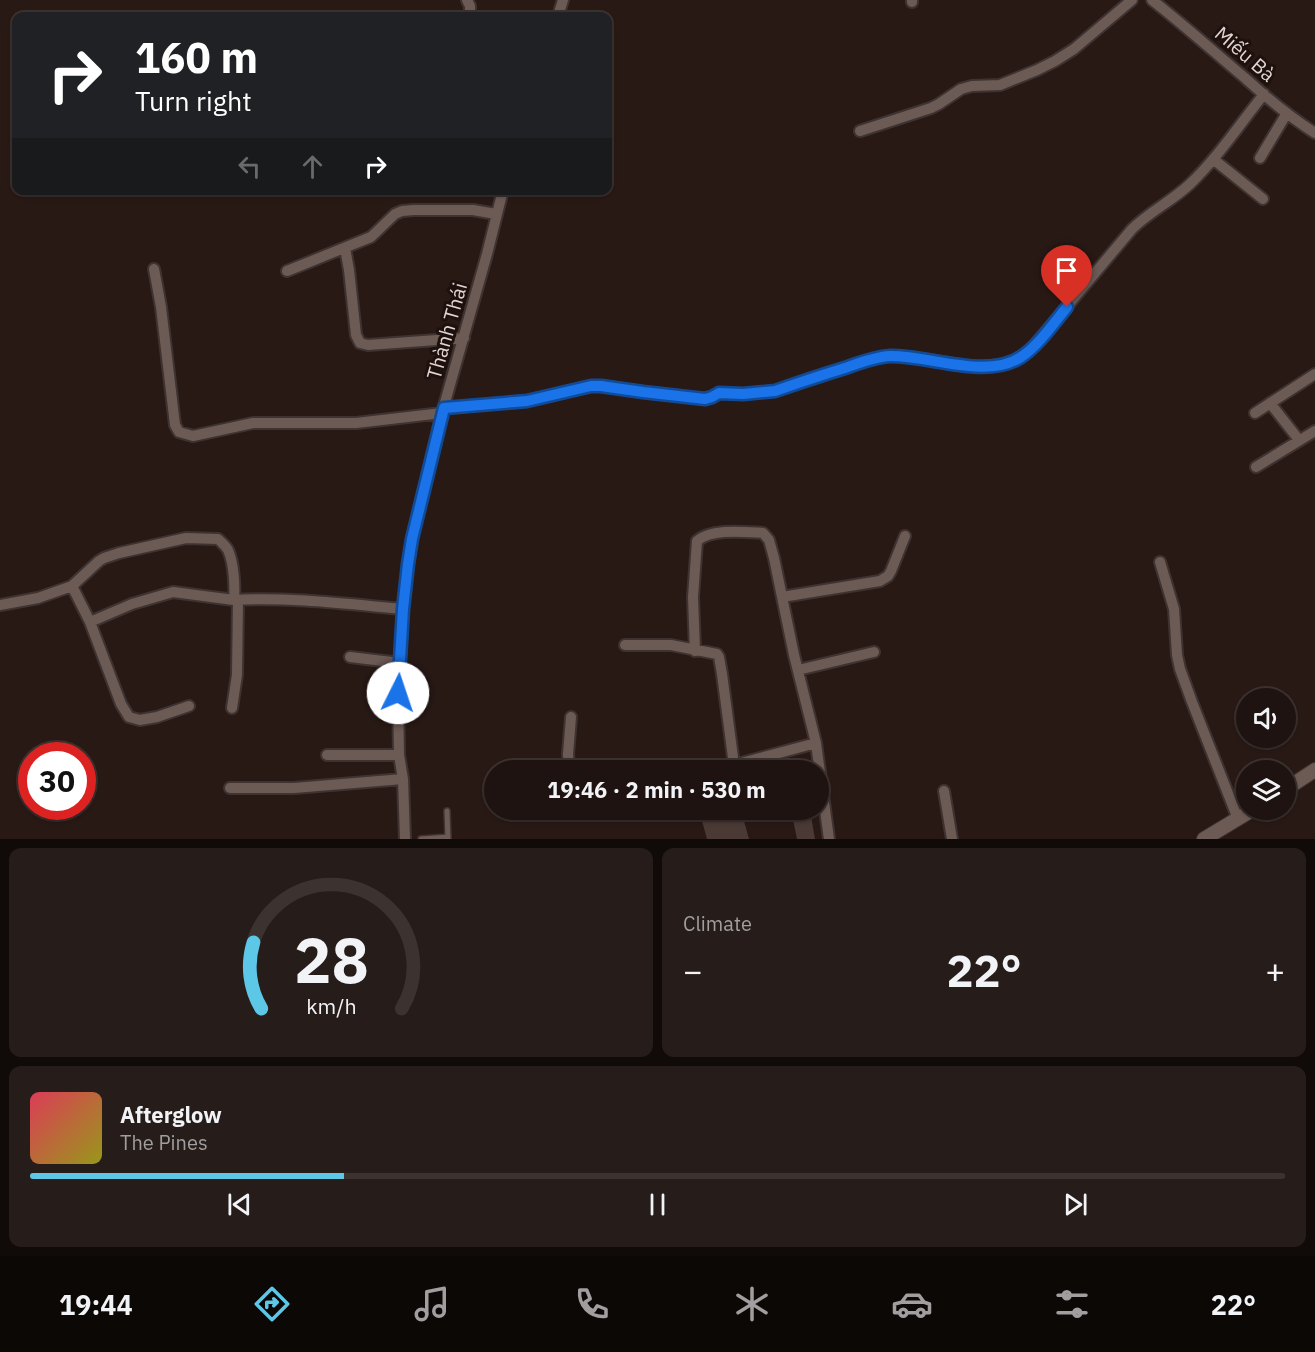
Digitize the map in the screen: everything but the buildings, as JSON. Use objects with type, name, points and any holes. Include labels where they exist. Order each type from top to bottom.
[{"type":"street","points":[[860,131],[931,108],[961,89],[972,86],[1000,85],[1038,70],[1074,50],[1132,0]]},
{"type":"street","name":"Miếu Bà","points":[[1152,0],[1287,113],[1315,133]]},
{"type":"street","points":[[154,269],[161,307],[175,426],[179,432],[193,436],[253,423],[356,423],[527,401],[582,388],[601,386],[705,399],[719,393],[761,393],[775,391],[867,361],[891,356],[987,367],[1010,363],[1032,348],[1132,229],[1178,195],[1205,169],[1264,94]]},
{"type":"street","points":[[1260,158],[1287,113]]},
{"type":"street","points":[[1213,159],[1263,198]]},
{"type":"street","name":"Thành Thái","points":[[405,839],[403,779],[399,755],[398,693],[403,609],[412,539],[443,410],[487,254],[501,195]]},
{"type":"street","points":[[287,271],[371,237],[395,214],[402,212],[473,210],[496,214]]},
{"type":"street","points":[[345,248],[350,270],[356,335],[360,343],[368,345],[464,338]]},
{"type":"street","points":[[1255,413],[1315,374]]},
{"type":"street","points":[[1270,403],[1299,440]]},
{"type":"street","points":[[1256,467],[1315,431]]},
{"type":"street","points":[[695,651],[693,597],[698,541],[704,536],[730,532],[763,533],[769,540],[816,743],[829,839]]},
{"type":"street","points":[[782,597],[880,580],[888,576],[891,571],[905,536]]},
{"type":"street","points":[[0,605],[38,598],[72,586],[99,561],[119,553],[186,538],[218,538],[227,548],[231,560],[236,600],[237,675],[232,708]]},
{"type":"street","points":[[1160,562],[1176,616],[1177,655],[1180,669],[1236,814]]},
{"type":"street","points":[[72,586],[90,622],[121,704],[129,717],[140,720],[157,717],[189,705]]},
{"type":"street","points":[[90,622],[132,604],[173,592],[236,600],[285,599],[403,609]]},
{"type":"street","points":[[625,645],[671,645],[714,653],[719,657],[733,760]]},
{"type":"street","points":[[798,670],[874,652]]},
{"type":"street","points":[[350,657],[400,663]]},
{"type":"street","points":[[568,760],[571,717]]},
{"type":"street","points":[[753,760],[816,743]]},
{"type":"street","points":[[327,755],[399,755]]},
{"type":"street","points":[[1296,782],[1315,770]]},
{"type":"street","points":[[230,788],[294,788],[403,779]]},
{"type":"street","points":[[944,791],[952,839]]},
{"type":"street","points":[[1204,839],[1236,820]]},
{"type":"lane","points":[[421,839],[448,838],[447,811]]},
{"type":"route","points":[[398,693],[403,609],[412,539],[444,408],[527,401],[591,386],[705,399],[719,393],[761,393],[775,391],[880,357],[891,356],[987,367],[1010,363],[1020,358],[1032,348],[1067,307]]}]
